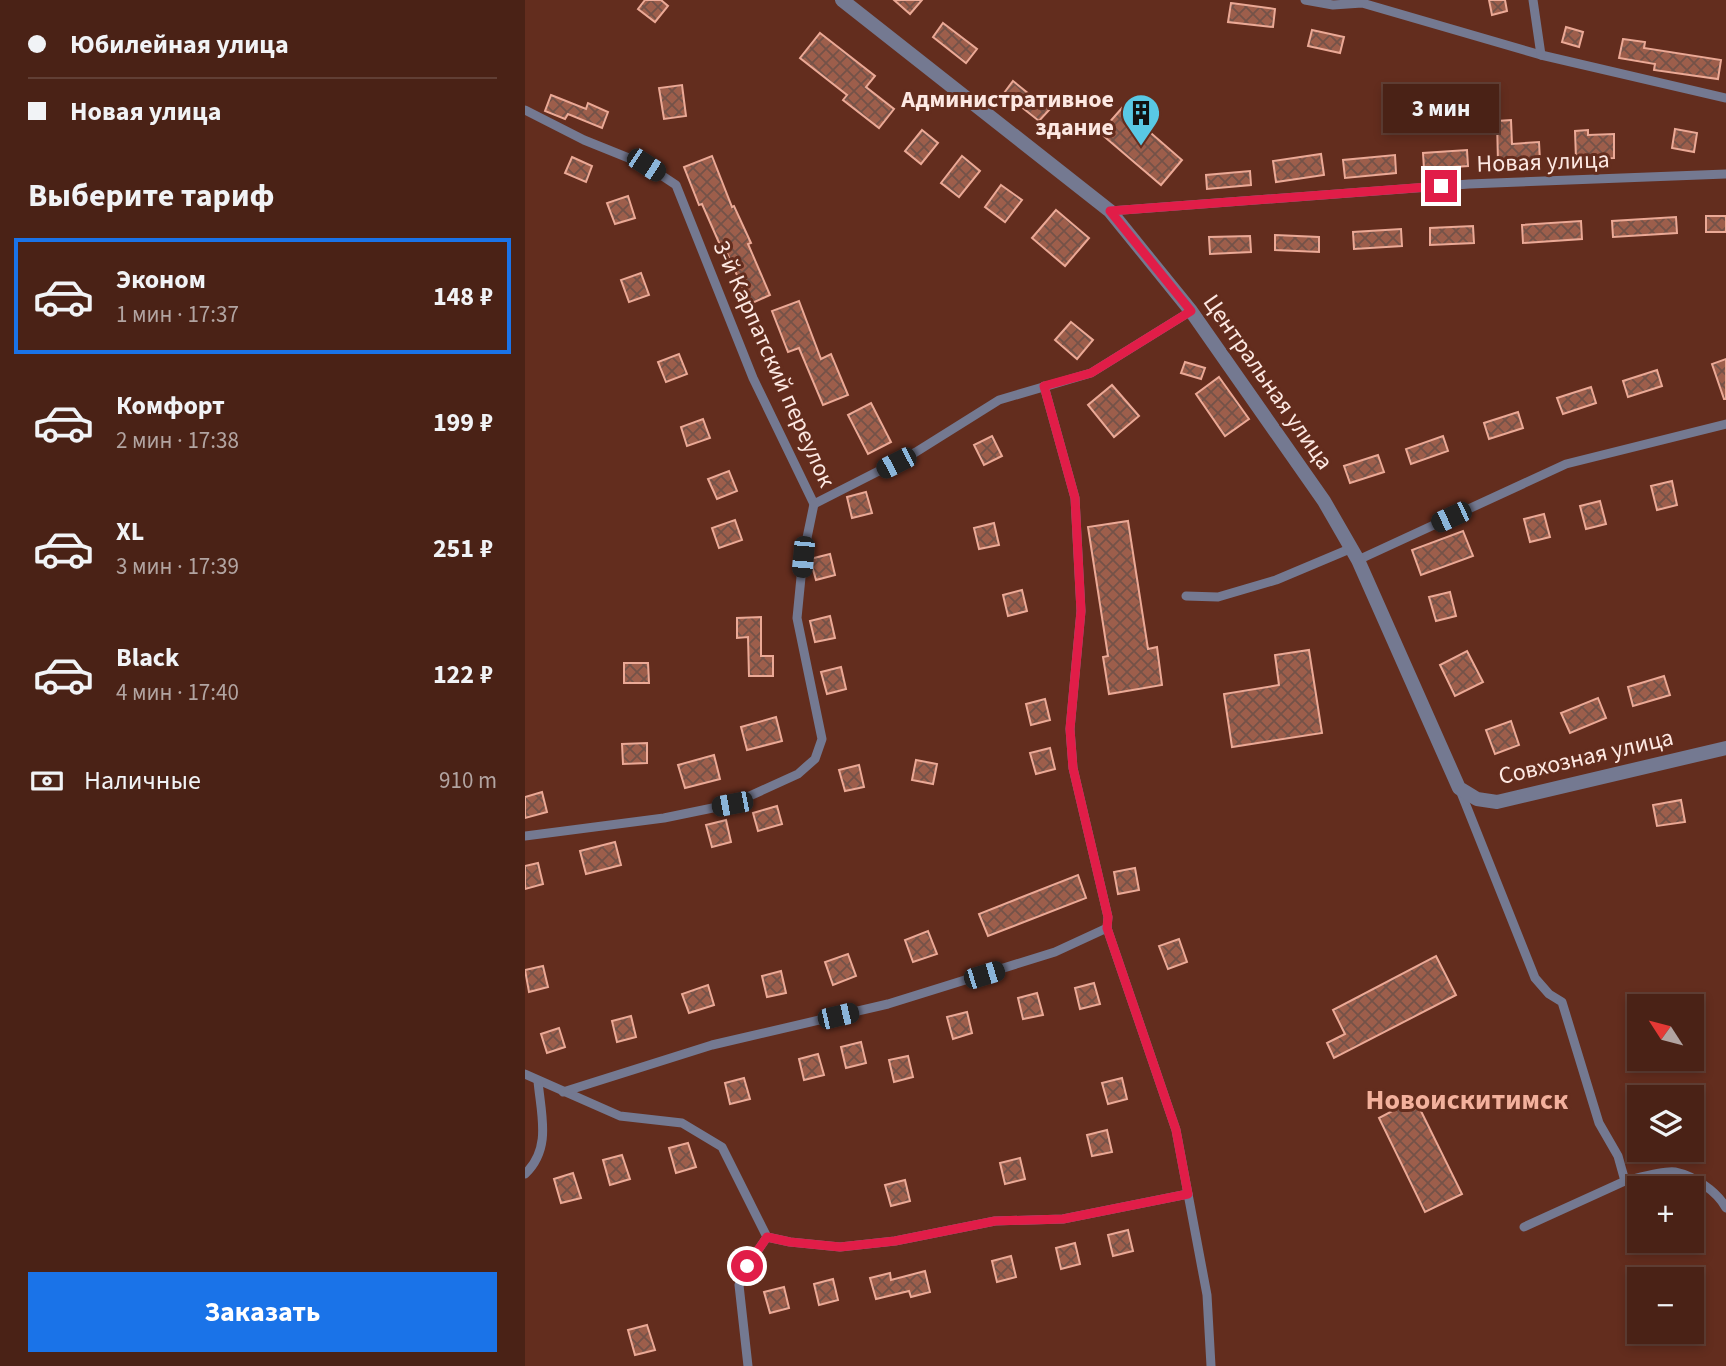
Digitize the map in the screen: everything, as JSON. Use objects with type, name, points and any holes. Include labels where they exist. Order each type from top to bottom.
[{"type":"street","name":"Центральная улица","points":[[842,0],[1110,211],[1191,311],[1324,501],[1355,554],[1458,788]]},
{"type":"street","name":"Совхозная улица","points":[[1458,788],[1477,799],[1497,802],[1726,748]]},
{"type":"lane","points":[[1305,0],[1333,5],[1362,2],[1541,55],[1726,98]]},
{"type":"lane","points":[[1533,0],[1541,55]]},
{"type":"lane","name":"3-й Карпатский переулок","points":[[525,110],[584,140],[646,165],[676,185],[753,378],[814,504],[803,557],[797,618],[822,739],[815,759],[798,774],[732,804],[664,818],[525,836]]},
{"type":"lane","name":"Новая улица","points":[[1110,211],[1469,184],[1726,174]]},
{"type":"lane","points":[[814,504],[916,452],[999,400],[1091,373],[1191,311]]},
{"type":"lane","points":[[1044,386],[1075,498],[1081,611],[1070,729],[1073,768],[1108,917],[1107,928],[1176,1130],[1207,1295],[1211,1366]]},
{"type":"lane","points":[[1186,596],[1218,597],[1276,580],[1355,554],[1566,464],[1726,424]]},
{"type":"lane","points":[[1458,788],[1535,978],[1549,994],[1562,1002],[1599,1123],[1618,1156],[1625,1181]]},
{"type":"lane","points":[[563,1092],[712,1045],[888,1004],[1055,953],[1107,928]]},
{"type":"lane","points":[[525,1074],[620,1116],[682,1123],[722,1147],[767,1237]]},
{"type":"lane","points":[[525,1174],[538,1158],[543,1146],[538,1082]]},
{"type":"lane","points":[[1524,1227],[1625,1181],[1674,1172],[1701,1182],[1723,1201],[1726,1208]]},
{"type":"lane","points":[[767,1237],[840,1247],[895,1241],[995,1221],[1063,1219],[1188,1194]]},
{"type":"lane","points":[[748,1366],[739,1285],[747,1266],[767,1237]]},
{"type":"building","points":[[645,0],[661,0],[668,6],[655,22],[638,9]]},
{"type":"building","points":[[894,0],[922,0],[910,14]]},
{"type":"building","points":[[1489,0],[1505,0],[1507,11],[1492,15]]},
{"type":"building","points":[[1231,3],[1275,9],[1273,27],[1228,22]]},
{"type":"building","points":[[943,23],[977,49],[966,63],[933,37]]},
{"type":"building","points":[[1566,27],[1583,32],[1579,47],[1562,42]]},
{"type":"building","points":[[1312,30],[1344,37],[1340,53],[1308,46]]},
{"type":"building","points":[[820,33],[875,76],[866,87],[894,109],[879,128],[843,100],[847,95],[800,58]]},
{"type":"building","points":[[1623,39],[1645,42],[1644,48],[1721,60],[1718,79],[1654,70],[1655,64],[1619,58]]},
{"type":"building","points":[[1013,81],[1049,110],[1039,121],[1004,93]]},
{"type":"building","points":[[682,85],[686,116],[664,119],[659,88]]},
{"type":"building","points":[[551,95],[586,109],[588,103],[608,112],[602,128],[568,114],[565,119],[545,111]]},
{"type":"building","name":"Административное здание","points":[[1122,108],[1182,160],[1161,185],[1100,133]]},
{"type":"building","points":[[1511,120],[1512,144],[1539,142],[1540,161],[1498,163],[1497,121]]},
{"type":"building","points":[[1675,129],[1697,133],[1694,152],[1672,148]]},
{"type":"building","points":[[922,130],[938,143],[921,164],[905,151]]},
{"type":"building","points":[[1588,130],[1588,135],[1614,134],[1614,158],[1576,159],[1575,131]]},
{"type":"building","points":[[1467,150],[1468,166],[1424,169],[1423,153]]},
{"type":"building","points":[[1321,154],[1324,175],[1276,182],[1273,161]]},
{"type":"building","points":[[1395,155],[1396,173],[1345,178],[1343,160]]},
{"type":"building","points":[[712,156],[732,207],[734,206],[751,243],[748,244],[770,295],[750,304],[702,204],[699,205],[684,167]]},
{"type":"building","points":[[962,156],[980,171],[959,197],[941,183]]},
{"type":"building","points":[[572,157],[592,166],[586,182],[565,173]]},
{"type":"building","points":[[1250,171],[1251,185],[1207,189],[1206,175]]},
{"type":"building","points":[[1001,185],[1022,200],[1005,222],[985,207]]},
{"type":"building","points":[[628,196],[635,218],[615,224],[607,203]]},
{"type":"building","points":[[1056,210],[1089,238],[1065,266],[1032,238]]},
{"type":"building","points":[[1706,216],[1726,216],[1726,232],[1706,232]]},
{"type":"building","points":[[1676,217],[1677,233],[1613,237],[1612,221]]},
{"type":"building","points":[[1581,221],[1582,239],[1523,243],[1522,225]]},
{"type":"building","points":[[1473,226],[1474,243],[1430,245],[1430,228]]},
{"type":"building","points":[[1401,229],[1402,246],[1354,249],[1353,232]]},
{"type":"building","points":[[1275,235],[1319,237],[1319,252],[1275,250]]},
{"type":"building","points":[[1250,236],[1251,252],[1210,254],[1209,237]]},
{"type":"building","points":[[641,273],[649,295],[629,302],[621,280]]},
{"type":"building","points":[[799,301],[821,359],[831,354],[848,395],[823,405],[799,348],[788,352],[772,311]]},
{"type":"building","points":[[1071,322],[1093,340],[1077,359],[1055,340]]},
{"type":"building","points":[[679,354],[687,374],[666,382],[658,362]]},
{"type":"building","points":[[1726,359],[1726,399],[1724,399],[1712,364]]},
{"type":"building","points":[[1185,362],[1205,368],[1201,379],[1181,373]]},
{"type":"building","points":[[1657,370],[1662,386],[1628,397],[1623,381]]},
{"type":"building","points":[[1219,377],[1249,419],[1225,436],[1196,394]]},
{"type":"building","points":[[1112,385],[1139,416],[1114,437],[1088,405]]},
{"type":"building","points":[[1591,387],[1596,403],[1563,414],[1557,398]]},
{"type":"building","points":[[871,403],[891,442],[868,454],[848,415]]},
{"type":"building","points":[[1518,412],[1523,428],[1489,439],[1484,423]]},
{"type":"building","points":[[703,419],[710,438],[687,446],[681,427]]},
{"type":"building","points":[[992,436],[1002,456],[984,465],[974,445]]},
{"type":"building","points":[[1443,436],[1448,451],[1411,464],[1406,449]]},
{"type":"building","points":[[1378,455],[1384,472],[1350,483],[1344,466]]},
{"type":"building","points":[[729,471],[737,491],[717,499],[708,479]]},
{"type":"building","points":[[1672,481],[1677,505],[1657,510],[1651,486]]},
{"type":"building","points":[[866,492],[872,513],[852,518],[847,497]]},
{"type":"building","points":[[1600,501],[1606,524],[1586,529],[1580,506]]},
{"type":"building","points":[[1544,514],[1550,537],[1530,542],[1524,519]]},
{"type":"building","points":[[735,520],[742,540],[719,548],[712,528]]},
{"type":"building","points":[[1128,521],[1148,649],[1157,647],[1162,685],[1109,694],[1103,657],[1108,656],[1088,527]]},
{"type":"building","points":[[994,523],[999,545],[979,549],[974,528]]},
{"type":"building","points":[[1463,531],[1473,556],[1421,575],[1412,550]]},
{"type":"building","points":[[830,554],[835,575],[816,580],[810,559]]},
{"type":"building","points":[[1022,590],[1027,611],[1008,616],[1003,595]]},
{"type":"building","points":[[1450,592],[1456,616],[1436,621],[1429,597]]},
{"type":"building","points":[[830,616],[835,638],[815,642],[810,621]]},
{"type":"building","points":[[761,617],[761,656],[773,656],[773,676],[749,676],[748,637],[737,638],[737,618]]},
{"type":"building","points":[[1309,650],[1322,733],[1232,747],[1224,694],[1279,685],[1275,655]]},
{"type":"building","points":[[1467,651],[1483,682],[1455,696],[1440,665]]},
{"type":"building","points":[[624,663],[648,663],[649,683],[624,683]]},
{"type":"building","points":[[841,667],[846,689],[827,694],[821,672]]},
{"type":"building","points":[[1664,676],[1670,695],[1633,706],[1628,687]]},
{"type":"building","points":[[1598,698],[1606,718],[1570,733],[1561,713]]},
{"type":"building","points":[[1045,699],[1050,720],[1031,725],[1026,704]]},
{"type":"building","points":[[776,717],[782,741],[747,750],[741,727]]},
{"type":"building","points":[[1511,721],[1519,745],[1495,754],[1486,730]]},
{"type":"building","points":[[647,743],[647,763],[623,764],[622,744]]},
{"type":"building","points":[[1050,748],[1055,769],[1036,774],[1030,753]]},
{"type":"building","points":[[714,755],[720,779],[685,788],[678,765]]},
{"type":"building","points":[[916,760],[937,764],[933,784],[912,780]]},
{"type":"building","points":[[859,765],[864,787],[845,791],[839,770]]},
{"type":"building","points":[[542,792],[547,812],[525,818],[525,797]]},
{"type":"building","points":[[1681,800],[1685,822],[1657,826],[1653,805]]},
{"type":"building","points":[[777,806],[782,824],[758,831],[753,813]]},
{"type":"building","points":[[726,820],[731,842],[712,847],[706,825]]},
{"type":"building","points":[[615,842],[621,865],[586,874],[580,851]]},
{"type":"building","points":[[538,863],[543,884],[525,889],[525,866]]},
{"type":"building","points":[[1135,868],[1139,890],[1118,894],[1114,872]]},
{"type":"building","points":[[1078,875],[1086,898],[988,936],[979,914]]},
{"type":"building","points":[[928,931],[937,954],[913,962],[905,940]]},
{"type":"building","points":[[1179,939],[1187,962],[1168,969],[1159,946]]},
{"type":"building","points":[[848,954],[856,976],[833,985],[825,962]]},
{"type":"building","points":[[1436,956],[1456,995],[1334,1058],[1327,1043],[1345,1034],[1333,1010]]},
{"type":"building","points":[[543,966],[548,987],[529,992],[525,970]]},
{"type":"building","points":[[781,971],[786,993],[767,997],[762,976]]},
{"type":"building","points":[[1094,983],[1100,1004],[1080,1009],[1075,988]]},
{"type":"building","points":[[708,985],[714,1005],[689,1013],[682,994]]},
{"type":"building","points":[[1037,993],[1043,1015],[1023,1019],[1018,998]]},
{"type":"building","points":[[967,1012],[972,1033],[953,1039],[947,1017]]},
{"type":"building","points":[[631,1016],[636,1037],[617,1042],[612,1021]]},
{"type":"building","points":[[559,1028],[565,1047],[547,1053],[541,1034]]},
{"type":"building","points":[[861,1042],[866,1063],[846,1068],[841,1047]]},
{"type":"building","points":[[818,1054],[824,1075],[804,1080],[799,1059]]},
{"type":"building","points":[[908,1056],[913,1077],[894,1082],[889,1060]]},
{"type":"building","points":[[744,1078],[750,1099],[730,1104],[725,1083]]},
{"type":"building","points":[[1122,1078],[1127,1099],[1108,1104],[1102,1083]]},
{"type":"building","points":[[1415,1099],[1462,1194],[1425,1212],[1379,1118]]},
{"type":"building","points":[[1107,1130],[1112,1152],[1092,1156],[1087,1135]]},
{"type":"building","points":[[688,1143],[696,1167],[676,1173],[669,1148]]},
{"type":"building","points":[[622,1155],[630,1179],[610,1185],[603,1160]]},
{"type":"building","points":[[1020,1158],[1025,1179],[1005,1184],[1000,1163]]},
{"type":"building","points":[[573,1173],[581,1198],[561,1203],[554,1179]]},
{"type":"building","points":[[905,1180],[910,1201],[891,1206],[885,1185]]},
{"type":"building","points":[[1128,1230],[1133,1251],[1113,1256],[1108,1235]]},
{"type":"building","points":[[1075,1243],[1080,1264],[1061,1269],[1056,1248]]},
{"type":"building","points":[[1011,1256],[1016,1277],[997,1282],[992,1261]]},
{"type":"building","points":[[925,1271],[930,1292],[911,1297],[909,1291],[876,1299],[870,1278],[890,1273],[891,1280]]},
{"type":"building","points":[[833,1279],[838,1300],[819,1305],[814,1284]]},
{"type":"building","points":[[784,1287],[789,1308],[770,1313],[764,1292]]},
{"type":"building","points":[[647,1325],[655,1350],[635,1355],[628,1330]]},
{"type":"place","name":"Административное здание","points":[[1141,147]]},
{"type":"district","name":"Новоискитимск","points":[[1467,1100]]},
{"type":"route","points":[[747,1266],[767,1237],[840,1247],[895,1241],[995,1221],[1063,1219],[1188,1194],[1176,1130],[1107,928],[1108,917],[1073,768],[1070,729],[1081,611],[1075,498],[1044,386],[1091,373],[1191,311],[1110,211],[1441,186]]}]
